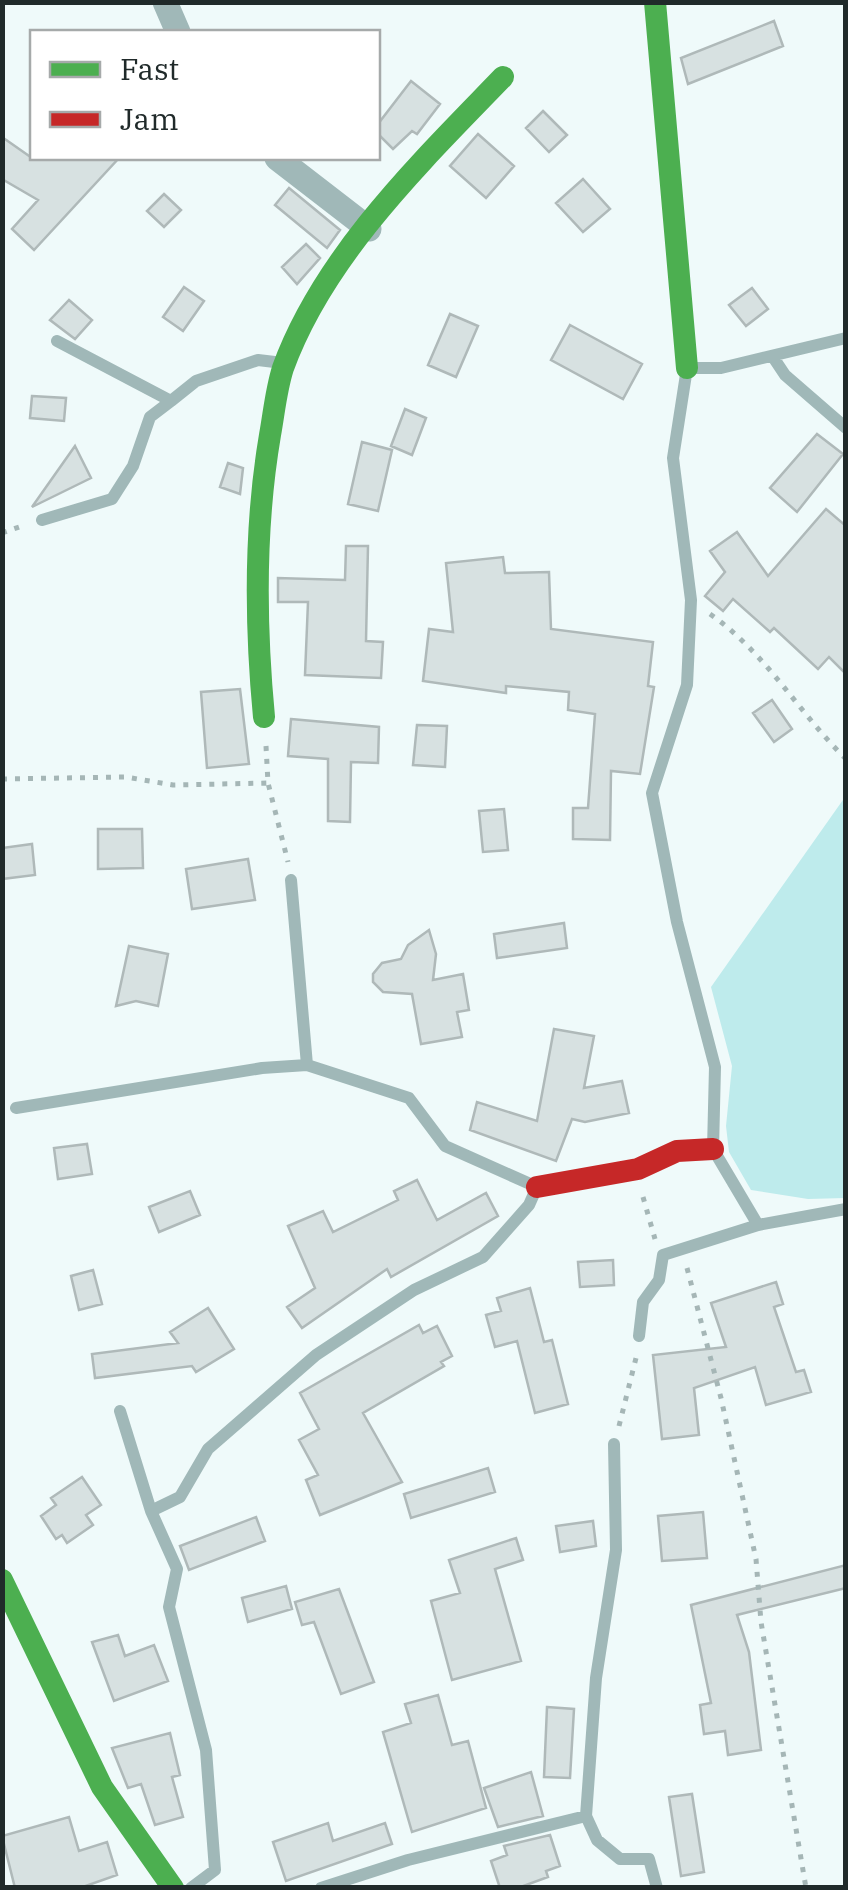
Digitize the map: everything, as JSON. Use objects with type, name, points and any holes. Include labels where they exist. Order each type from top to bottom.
[{"type":"street","points":[[166,2],[177,30]]},
{"type":"street","points":[[655,2],[687,368]]},
{"type":"street","points":[[264,716],[254,624],[258,534],[264,465],[285,363],[325,290],[407,176],[504,77]]},
{"type":"street","points":[[280,160],[369,229]]},
{"type":"street","points":[[538,1187],[638,1169],[677,1151],[713,1149]]},
{"type":"street","points":[[2,1580],[102,1787],[173,1888]]},
{"type":"lane","points":[[758,1225],[713,1149],[716,1067],[677,922],[652,793],[688,684],[691,600],[674,458],[687,368],[721,368],[846,338]]},
{"type":"lane","points":[[58,340],[171,401]]},
{"type":"lane","points":[[774,357],[785,375],[846,428]]},
{"type":"lane","points":[[42,520],[112,499],[133,466],[150,417],[196,382],[258,360],[285,363]]},
{"type":"lane","points":[[291,880],[306,1065]]},
{"type":"lane","points":[[16,1108],[262,1068],[306,1065],[409,1098],[445,1146],[538,1187],[529,1205],[483,1257],[414,1290],[316,1355],[208,1448],[180,1497],[151,1511]]},
{"type":"lane","points":[[639,1336],[642,1302],[659,1280],[663,1255],[758,1225],[846,1209]]},
{"type":"lane","points":[[120,1412],[151,1511],[176,1569],[169,1608],[206,1750],[214,1870],[192,1888]]},
{"type":"lane","points":[[614,1444],[616,1550],[596,1678],[586,1816],[598,1840],[620,1859],[649,1860],[657,1888]]},
{"type":"lane","points":[[321,1888],[408,1860],[586,1816]]},
{"type":"path","points":[[691,600],[734,630],[846,759]]},
{"type":"path","points":[[264,716],[268,783],[291,880]]},
{"type":"path","points":[[2,779],[126,777],[173,785],[268,783]]},
{"type":"path","points":[[638,1169],[649,1227],[663,1255]]},
{"type":"path","points":[[683,1248],[756,1559],[761,1622],[806,1888]]},
{"type":"path","points":[[614,1444],[635,1369],[639,1336]]},
{"type":"shaded area","points":[[845,797],[845,1198],[808,1199],[751,1190],[729,1152],[726,1126],[732,1066],[711,987]]},
{"type":"building","points":[[774,21],[783,46],[688,84],[681,58]]},
{"type":"building","points":[[411,81],[440,104],[417,134],[412,131],[393,149],[380,136],[380,121]]},
{"type":"building","points":[[543,111],[567,135],[549,152],[526,128]]},
{"type":"building","points":[[478,134],[514,166],[486,198],[450,166]]},
{"type":"building","points":[[2,137],[30,160],[117,160],[34,250],[12,229],[38,200],[2,179]]},
{"type":"building","points":[[583,179],[610,209],[583,232],[556,203]]},
{"type":"building","points":[[289,188],[340,230],[327,248],[275,205]]},
{"type":"building","points":[[164,194],[181,210],[164,227],[147,211]]},
{"type":"building","points":[[306,244],[320,258],[297,284],[282,267]]},
{"type":"building","points":[[184,287],[204,301],[183,331],[163,317]]},
{"type":"building","points":[[752,288],[768,309],[746,326],[729,305]]},
{"type":"building","points":[[69,300],[92,320],[75,339],[50,320]]},
{"type":"building","points":[[450,314],[478,326],[456,377],[428,365]]},
{"type":"building","points":[[570,325],[642,364],[623,399],[551,360]]},
{"type":"building","points":[[32,396],[66,398],[64,421],[30,418]]},
{"type":"building","points":[[405,409],[426,418],[412,455],[391,446]]},
{"type":"building","points":[[817,434],[843,454],[797,512],[770,488]]},
{"type":"building","points":[[362,442],[392,450],[378,511],[348,504]]},
{"type":"building","points":[[75,446],[91,478],[32,507]]},
{"type":"building","points":[[228,463],[243,468],[240,494],[220,487]]},
{"type":"building","points":[[826,509],[846,526],[846,674],[829,657],[818,669],[774,628],[770,632],[733,599],[723,611],[705,596],[725,572],[710,551],[737,532],[768,576]]},
{"type":"building","points":[[346,546],[368,546],[366,641],[383,642],[381,678],[305,675],[308,602],[278,602],[278,578],[345,580]]},
{"type":"building","points":[[503,557],[505,573],[549,572],[551,629],[653,642],[648,686],[654,687],[640,774],[611,771],[610,840],[573,839],[573,808],[588,808],[595,714],[568,710],[569,692],[506,686],[506,693],[423,681],[429,629],[453,632],[446,563]]},
{"type":"building","points":[[240,689],[249,764],[207,768],[201,692]]},
{"type":"building","points":[[772,700],[792,729],[774,742],[753,713]]},
{"type":"building","points":[[291,719],[379,727],[378,763],[351,762],[350,822],[328,821],[328,759],[288,756]]},
{"type":"building","points":[[417,725],[447,726],[445,767],[413,765]]},
{"type":"building","points":[[504,809],[508,850],[483,852],[479,811]]},
{"type":"building","points":[[98,829],[142,829],[143,868],[98,869]]},
{"type":"building","points":[[32,844],[35,875],[2,879],[2,848]]},
{"type":"building","points":[[248,859],[255,900],[192,909],[186,869]]},
{"type":"building","points":[[564,923],[567,948],[497,958],[494,934]]},
{"type":"building","points":[[429,930],[436,954],[433,980],[463,974],[469,1010],[457,1012],[462,1037],[421,1044],[412,994],[383,992],[373,982],[373,974],[382,963],[401,959],[408,945]]},
{"type":"building","points":[[129,946],[168,954],[158,1006],[136,1001],[116,1006]]},
{"type":"building","points":[[554,1029],[594,1036],[584,1088],[622,1081],[629,1113],[585,1122],[572,1119],[556,1161],[470,1130],[477,1102],[537,1121]]},
{"type":"building","points":[[87,1144],[92,1174],[58,1179],[54,1148]]},
{"type":"building","points":[[417,1180],[437,1220],[486,1193],[498,1216],[391,1277],[387,1269],[302,1328],[287,1307],[315,1288],[288,1226],[323,1211],[333,1232],[398,1200],[394,1191]]},
{"type":"building","points":[[190,1191],[200,1215],[159,1232],[149,1207]]},
{"type":"building","points":[[613,1260],[614,1285],[580,1287],[578,1262]]},
{"type":"building","points":[[93,1270],[102,1304],[79,1310],[71,1276]]},
{"type":"building","points":[[776,1282],[783,1304],[774,1307],[796,1372],[804,1370],[811,1392],[766,1405],[755,1367],[694,1388],[699,1435],[662,1439],[653,1355],[726,1347],[711,1303]]},
{"type":"building","points":[[530,1288],[544,1342],[552,1340],[568,1404],[535,1413],[517,1341],[495,1347],[486,1315],[501,1311],[497,1298]]},
{"type":"building","points":[[208,1308],[234,1349],[196,1372],[192,1366],[95,1378],[92,1354],[178,1343],[170,1332]]},
{"type":"building","points":[[419,1325],[423,1333],[437,1326],[452,1356],[441,1362],[444,1366],[363,1413],[402,1482],[320,1515],[306,1480],[318,1475],[299,1440],[319,1429],[300,1393]]},
{"type":"building","points":[[488,1468],[495,1492],[411,1518],[404,1494]]},
{"type":"building","points":[[82,1477],[101,1505],[86,1515],[93,1525],[67,1543],[62,1535],[56,1539],[41,1516],[56,1505],[51,1498]]},
{"type":"building","points":[[703,1512],[707,1558],[662,1561],[658,1516]]},
{"type":"building","points":[[256,1517],[265,1541],[189,1570],[180,1546]]},
{"type":"building","points":[[593,1521],[596,1546],[560,1552],[556,1526]]},
{"type":"building","points":[[516,1538],[523,1560],[495,1569],[521,1661],[452,1680],[431,1601],[460,1593],[449,1560]]},
{"type":"building","points":[[846,1565],[846,1588],[737,1615],[749,1652],[761,1750],[728,1755],[725,1731],[704,1734],[700,1705],[711,1703],[691,1605]]},
{"type":"building","points":[[286,1586],[292,1609],[248,1622],[242,1598]]},
{"type":"building","points":[[339,1589],[374,1682],[341,1694],[314,1622],[302,1625],[295,1602]]},
{"type":"building","points":[[118,1635],[125,1656],[154,1645],[168,1681],[114,1701],[92,1642]]},
{"type":"building","points":[[438,1695],[452,1745],[468,1741],[486,1808],[412,1832],[383,1732],[411,1723],[405,1704]]},
{"type":"building","points":[[547,1707],[574,1709],[570,1778],[544,1777]]},
{"type":"building","points":[[170,1733],[180,1775],[172,1777],[183,1817],[155,1825],[141,1784],[128,1788],[112,1748]]},
{"type":"building","points":[[531,1772],[543,1816],[498,1827],[484,1788]]},
{"type":"building","points":[[692,1794],[704,1872],[681,1876],[669,1797]]},
{"type":"building","points":[[69,1817],[79,1851],[107,1842],[117,1875],[80,1888],[15,1888],[2,1836]]},
{"type":"building","points":[[328,1823],[333,1841],[385,1823],[392,1844],[286,1881],[273,1842]]},
{"type":"building","points":[[550,1835],[560,1866],[546,1871],[548,1877],[518,1888],[500,1888],[491,1861],[507,1855],[504,1846]]},
{"type":"traffic: fast","points":[[655,2],[687,368]]},
{"type":"traffic: fast","points":[[264,717],[258,611],[259,540],[265,470],[283,368],[301,326],[349,248],[409,176],[503,77]]},
{"type":"traffic: fast","points":[[2,1580],[102,1787],[173,1888]]},
{"type":"traffic: jam","points":[[537,1187],[638,1169],[677,1151],[713,1149]]}]
